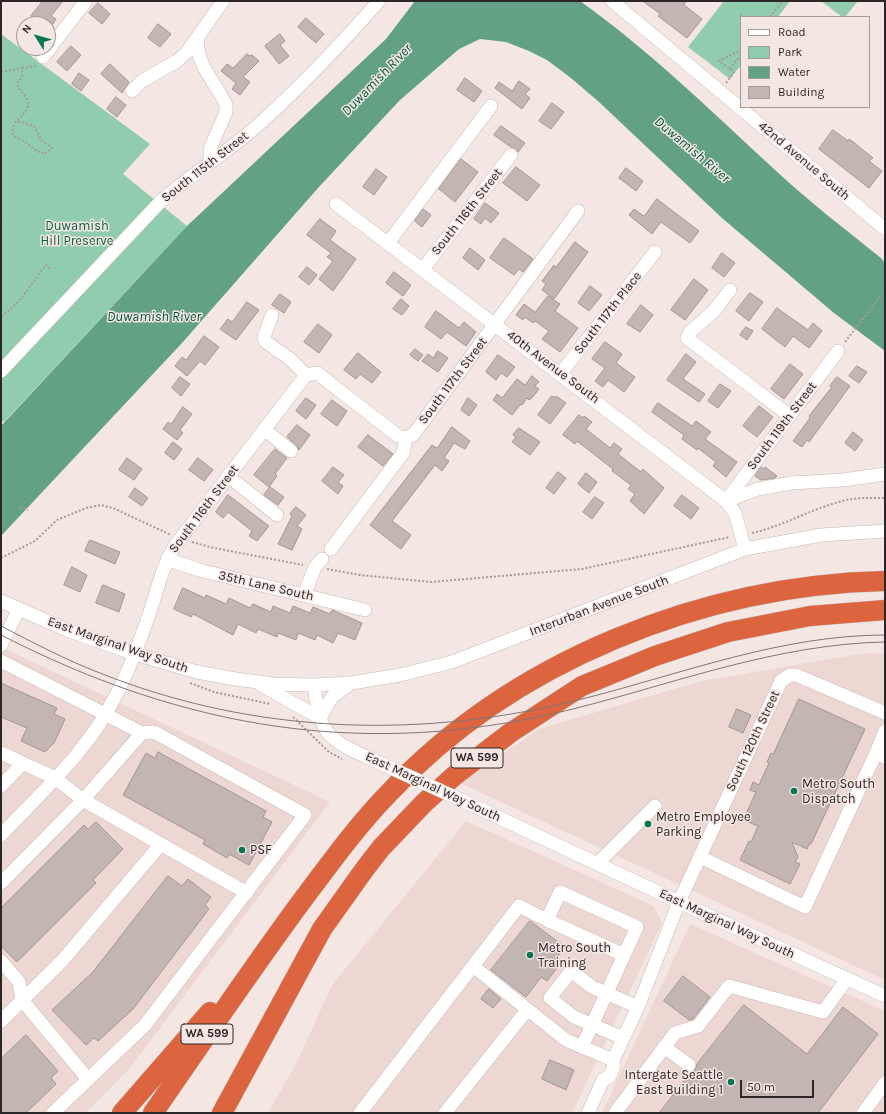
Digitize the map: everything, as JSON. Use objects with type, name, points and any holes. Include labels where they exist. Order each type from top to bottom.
[{"type":"highway","name":"WA 599","points":[[153,1113],[261,956],[352,834],[389,792],[442,742],[484,711],[586,652],[619,637],[682,614],[730,601],[788,590],[855,582],[885,581]]},
{"type":"highway","name":"WA 599","points":[[222,1113],[322,929],[364,870],[381,848],[424,803],[454,776],[510,733],[582,686],[655,656],[728,632],[803,617],[885,610]]},
{"type":"highway","points":[[122,1113],[204,1018],[261,956]]},
{"type":"street","points":[[42,57],[86,1]]},
{"type":"street","points":[[132,91],[150,75],[177,61],[198,39],[205,24],[223,1]]},
{"type":"street","name":"South 115th Street","points":[[1,371],[162,200],[184,181],[258,125],[314,70],[379,1]]},
{"type":"street","name":"42nd Avenue South","points":[[619,3],[740,106]]},
{"type":"street","points":[[198,39],[198,53],[202,64],[226,106],[226,112],[210,149],[210,162]]},
{"type":"street","points":[[388,243],[491,106]]},
{"type":"street","name":"42nd Avenue South","points":[[743,108],[885,229]]},
{"type":"street","name":"South 116th Street","points":[[423,269],[511,155]]},
{"type":"street","name":"40th Avenue South","points":[[336,204],[561,373],[726,501],[735,513],[745,549]]},
{"type":"street","name":"South 117th Street","points":[[406,438],[413,435],[578,211]]},
{"type":"street","name":"South 117th Place","points":[[561,373],[655,252]]},
{"type":"street","points":[[730,290],[714,311],[690,332],[687,338],[790,416]]},
{"type":"street","points":[[272,315],[264,337],[266,342],[309,374],[317,373],[398,436],[406,438],[403,453],[331,549]]},
{"type":"street","name":"South 119th Street","points":[[726,501],[838,351]]},
{"type":"street","name":"South 116th Street","points":[[1,835],[56,778],[91,738],[115,697],[135,654],[168,559],[180,539],[228,476],[309,374]]},
{"type":"street","points":[[264,429],[291,451]]},
{"type":"street","points":[[726,501],[758,489],[791,482],[843,480],[885,474]]},
{"type":"street","points":[[228,476],[277,515]]},
{"type":"street","name":"Interurban Avenue South","points":[[314,685],[351,682],[400,675],[452,662],[745,549],[821,535],[885,531]]},
{"type":"street","name":"35th Lane South","points":[[168,559],[199,570],[365,610]]},
{"type":"street","points":[[304,595],[318,563]]},
{"type":"street","name":"East Marginal Way South","points":[[1,600],[67,630],[135,654],[197,672],[254,682],[314,685],[320,718],[326,731],[334,741],[679,902],[885,996]]},
{"type":"street","points":[[1,645],[19,609]]},
{"type":"street","points":[[1,661],[104,715],[142,733],[154,732],[305,816],[145,1024],[87,1078],[53,1113]]},
{"type":"street","name":"South 120th Street","points":[[588,1113],[604,1080],[602,1072],[606,1062],[613,1060],[638,1007],[679,902],[781,682],[785,677],[796,675],[885,713]]},
{"type":"street","points":[[254,682],[320,718],[332,696],[351,682]]},
{"type":"street","points":[[700,857],[805,907],[880,755],[885,731]]},
{"type":"street","points":[[1,883],[83,800],[142,733]]},
{"type":"street","points":[[1,753],[56,778],[83,800],[247,893]]},
{"type":"street","points":[[1,786],[23,763]]},
{"type":"street","points":[[597,864],[655,806]]},
{"type":"street","points":[[1,1021],[62,961],[161,844]]},
{"type":"street","points":[[547,920],[560,892],[636,927],[582,1047]]},
{"type":"street","points":[[360,1113],[519,906],[624,954]]},
{"type":"street","points":[[1,961],[19,982],[22,1000],[87,1078]]},
{"type":"street","points":[[473,966],[566,1040],[613,1060]]},
{"type":"street","points":[[623,1038],[574,1017],[550,998],[571,972],[592,987],[638,1007]]},
{"type":"street","points":[[616,1112],[675,1032],[698,1026],[729,986],[823,1012],[847,979]]},
{"type":"street","points":[[445,1113],[527,1010]]},
{"type":"street","points":[[664,1046],[689,1065]]},
{"type":"street","points":[[863,1113],[885,1084]]},
{"type":"path","points":[[771,16],[781,3],[778,1]]},
{"type":"path","points":[[724,85],[734,72],[719,61],[740,50]]},
{"type":"path","points":[[730,69],[740,56]]},
{"type":"path","points":[[1,72],[28,67]]},
{"type":"path","points":[[17,121],[34,126],[42,140],[52,148],[45,154],[37,152],[24,141],[14,136],[12,128],[17,121],[28,106],[28,101],[17,84],[22,77],[22,68]]},
{"type":"path","points":[[1,316],[21,300],[30,284],[46,265],[50,269]]},
{"type":"path","points":[[838,351],[885,290]]},
{"type":"path","points":[[755,532],[784,524],[838,502],[858,498],[885,498]]},
{"type":"path","points":[[1,558],[35,541],[57,520],[74,512],[100,505],[113,508],[171,535]]},
{"type":"path","points":[[20,507],[28,510]]},
{"type":"path","points":[[187,541],[214,548],[318,563],[360,575],[431,582],[582,569],[725,538]]},
{"type":"path","points":[[190,683],[214,692],[271,704]]},
{"type":"path","points":[[289,713],[329,752],[346,760]]},
{"type":"shaded area","points":[[1,647],[330,802],[131,1067],[86,1113],[1,1113]]},
{"type":"shaded area","points":[[866,653],[885,654],[885,980],[460,783],[539,729],[701,681]]},
{"type":"shaded area","points":[[466,821],[654,906],[662,923],[571,1113],[268,1113],[297,1062],[332,985]]},
{"type":"shaded area","points":[[690,924],[885,1011],[885,1113],[602,1113]]},
{"type":"green space","points":[[724,1],[790,1],[779,16],[740,16],[740,66],[730,79],[688,47]]},
{"type":"green space","points":[[821,1],[858,1],[846,16],[841,16]]},
{"type":"green space","name":"Duwamish Hill Preserve","points":[[1,34],[16,45],[16,56],[31,56],[150,144],[123,174],[187,226],[4,422],[1,420]]},
{"type":"water","name":"Duwamish River","points":[[415,1],[580,1],[606,20],[680,82],[787,181],[881,258],[885,263],[885,351],[834,313],[722,218],[599,102],[571,78],[547,60],[529,51],[506,42],[480,39],[459,49],[400,100],[318,188],[182,343],[1,536],[1,426],[187,226],[386,39]]},
{"type":"building","points":[[43,1],[63,1],[51,16],[31,16]]},
{"type":"building","points":[[643,1],[686,1],[684,5],[702,19],[687,38],[658,16],[660,14]]},
{"type":"building","points":[[98,3],[110,14],[102,24],[89,13]]},
{"type":"building","points":[[306,18],[324,34],[316,43],[298,27]]},
{"type":"building","points":[[158,24],[171,34],[160,47],[148,38]]},
{"type":"building","points":[[280,34],[285,41],[280,45],[289,56],[279,64],[265,46]]},
{"type":"building","points":[[71,46],[81,55],[67,71],[57,62]]},
{"type":"building","points":[[247,54],[250,56],[252,55],[259,61],[243,77],[250,82],[240,95],[232,89],[236,83],[221,71],[227,64],[233,68]]},
{"type":"building","points":[[110,64],[129,82],[122,93],[101,74]]},
{"type":"building","points":[[79,73],[89,80],[81,91],[72,84]]},
{"type":"building","points":[[465,78],[482,91],[474,102],[457,90]]},
{"type":"building","points":[[519,81],[530,89],[525,94],[530,98],[522,109],[495,88],[499,82],[512,91]]},
{"type":"building","points":[[116,97],[126,105],[117,117],[107,109]]},
{"type":"building","points":[[552,103],[564,112],[551,129],[539,121]]},
{"type":"building","points":[[501,126],[525,143],[518,152],[494,135]]},
{"type":"building","points":[[833,130],[848,141],[849,139],[852,141],[873,158],[869,161],[882,171],[869,188],[819,149]]},
{"type":"building","points":[[461,159],[478,172],[455,202],[439,189]]},
{"type":"building","points":[[516,167],[540,185],[527,201],[503,183]]},
{"type":"building","points":[[626,168],[643,181],[636,191],[619,178]]},
{"type":"building","points":[[376,169],[387,177],[374,195],[363,187]]},
{"type":"building","points":[[657,199],[699,231],[690,243],[661,222],[652,234],[629,215],[634,209],[644,216]]},
{"type":"building","points":[[485,203],[499,213],[491,223],[485,218],[481,224],[474,219]]},
{"type":"building","points":[[423,209],[431,215],[422,227],[415,221]]},
{"type":"building","points":[[320,219],[336,231],[330,240],[356,259],[333,291],[319,279],[333,261],[327,257],[331,253],[307,235]]},
{"type":"building","points":[[504,238],[533,259],[523,272],[519,269],[514,275],[490,258]]},
{"type":"building","points":[[575,242],[588,252],[554,299],[542,290],[546,284],[542,281],[554,265],[556,267]]},
{"type":"building","points":[[470,248],[485,260],[478,270],[463,258]]},
{"type":"building","points":[[722,253],[735,263],[724,277],[712,268]]},
{"type":"building","points":[[307,267],[317,275],[309,285],[299,277]]},
{"type":"building","points":[[394,272],[411,285],[403,296],[386,283]]},
{"type":"building","points":[[694,279],[708,290],[685,320],[671,310]]},
{"type":"building","points":[[590,286],[602,295],[589,311],[578,303]]},
{"type":"building","points":[[750,293],[763,302],[749,321],[736,311]]},
{"type":"building","points":[[280,294],[291,302],[284,313],[272,305]]},
{"type":"building","points":[[548,296],[560,304],[555,311],[578,328],[560,352],[542,339],[549,331],[535,321],[533,323],[525,317],[523,320],[516,315],[524,304],[535,312]]},
{"type":"building","points":[[401,299],[409,306],[402,315],[393,309]]},
{"type":"building","points":[[247,302],[259,310],[236,340],[220,329],[228,319],[232,322]]},
{"type":"building","points":[[641,305],[653,315],[640,332],[627,324]]},
{"type":"building","points":[[777,308],[808,330],[813,323],[822,331],[809,348],[793,336],[785,347],[762,329]]},
{"type":"building","points":[[436,311],[459,328],[464,322],[476,332],[466,346],[447,332],[441,339],[425,327]]},
{"type":"building","points":[[318,324],[332,335],[319,353],[304,342]]},
{"type":"building","points":[[746,327],[753,331],[747,340],[740,335]]},
{"type":"building","points":[[204,336],[219,347],[205,365],[200,361],[187,376],[175,366],[182,357],[186,360]]},
{"type":"building","points":[[605,342],[622,354],[616,363],[635,377],[624,392],[608,380],[603,387],[595,381],[605,368],[592,359]]},
{"type":"building","points":[[415,349],[423,355],[418,361],[410,355]]},
{"type":"building","points":[[438,351],[448,358],[438,372],[422,361],[428,354],[433,358]]},
{"type":"building","points":[[358,353],[381,372],[372,383],[360,374],[356,379],[344,370]]},
{"type":"building","points":[[686,354],[696,362],[683,379],[705,394],[699,402],[667,380]]},
{"type":"building","points":[[498,355],[515,367],[507,377],[501,373],[496,380],[486,372]]},
{"type":"building","points":[[790,364],[803,374],[784,399],[771,389]]},
{"type":"building","points":[[857,366],[867,372],[859,383],[849,376]]},
{"type":"building","points":[[532,376],[539,382],[535,386],[539,389],[532,398],[529,400],[527,398],[512,415],[493,400],[497,394],[502,398],[517,379],[525,385]]},
{"type":"building","points":[[180,377],[190,384],[181,396],[172,388]]},
{"type":"building","points":[[837,377],[850,386],[809,442],[807,440],[802,447],[793,441],[810,418],[809,416],[832,387],[830,386]]},
{"type":"building","points":[[720,384],[731,391],[718,408],[708,401]]},
{"type":"building","points":[[552,396],[555,398],[556,396],[566,403],[550,424],[538,415]]},
{"type":"building","points":[[306,398],[316,405],[306,419],[296,411]]},
{"type":"building","points":[[468,398],[477,405],[469,416],[461,410]]},
{"type":"building","points":[[332,400],[347,411],[337,426],[321,414]]},
{"type":"building","points":[[658,403],[692,426],[696,421],[711,432],[705,439],[737,462],[726,477],[713,466],[716,462],[698,448],[697,450],[682,439],[684,435],[652,412]]},
{"type":"building","points":[[759,406],[773,417],[757,437],[743,426]]},
{"type":"building","points":[[183,407],[192,414],[180,430],[183,433],[177,440],[163,429],[168,422],[171,424]]},
{"type":"building","points":[[579,415],[583,418],[584,416],[592,422],[586,429],[610,448],[614,443],[622,449],[618,454],[641,472],[643,469],[664,488],[644,514],[630,501],[635,494],[628,489],[631,485],[577,441],[575,444],[563,435]]},
{"type":"building","points":[[297,425],[310,435],[299,450],[287,437]]},
{"type":"building","points":[[452,427],[470,441],[465,449],[454,443],[444,458],[449,461],[442,471],[435,465],[392,521],[411,535],[401,549],[370,525],[432,445],[437,448]]},
{"type":"building","points":[[519,428],[540,442],[530,455],[512,442],[516,437],[513,435]]},
{"type":"building","points":[[853,432],[863,440],[855,451],[845,443]]},
{"type":"building","points":[[368,435],[393,454],[383,466],[358,447]]},
{"type":"building","points":[[173,442],[182,449],[174,460],[165,453]]},
{"type":"building","points":[[275,449],[287,458],[275,474],[277,476],[269,487],[254,475]]},
{"type":"building","points":[[127,458],[142,469],[134,480],[119,470]]},
{"type":"building","points":[[198,458],[213,470],[204,481],[189,470]]},
{"type":"building","points":[[333,467],[344,475],[338,482],[343,486],[338,494],[322,481]]},
{"type":"building","points":[[761,467],[764,469],[765,467],[777,476],[775,478],[761,480],[755,476]]},
{"type":"building","points":[[558,472],[566,478],[554,494],[546,488]]},
{"type":"building","points":[[586,473],[597,482],[589,493],[578,484]]},
{"type":"building","points":[[270,487],[284,497],[278,505],[264,495]]},
{"type":"building","points":[[135,488],[148,498],[142,506],[129,497]]},
{"type":"building","points":[[228,495],[269,526],[257,541],[249,536],[252,531],[228,512],[223,518],[216,512]]},
{"type":"building","points":[[682,495],[699,508],[691,519],[674,506]]},
{"type":"building","points":[[595,497],[604,503],[592,519],[583,512]]},
{"type":"building","points":[[296,507],[306,515],[297,526],[302,529],[292,550],[278,544],[292,516],[290,514]]},
{"type":"building","points":[[90,540],[120,552],[115,564],[85,551]]},
{"type":"building","points":[[72,567],[87,575],[80,592],[64,585]]},
{"type":"building","points":[[103,585],[125,594],[119,612],[96,603]]},
{"type":"building","points":[[183,588],[205,598],[206,595],[226,604],[229,598],[250,608],[253,604],[271,612],[273,606],[290,613],[293,606],[310,613],[313,607],[330,614],[332,610],[362,623],[355,640],[338,633],[333,643],[317,635],[315,640],[298,633],[296,640],[278,633],[277,637],[258,629],[256,633],[238,624],[233,635],[193,614],[191,617],[174,609]]},
{"type":"building","points":[[1,683],[57,708],[54,714],[65,719],[54,743],[45,752],[21,741],[27,728],[1,717]]},
{"type":"building","name":"Metro South Dispatch","points":[[799,699],[865,729],[811,844],[809,844],[807,849],[792,842],[798,857],[795,862],[800,864],[790,884],[740,860],[749,841],[751,842],[758,826],[746,821],[748,815],[746,814],[756,792],[750,790],[753,782],[759,785],[769,763],[767,762],[771,753],[773,754]]},
{"type":"building","points":[[737,709],[751,715],[743,733],[729,727]]},
{"type":"building","points":[[158,752],[266,811],[263,817],[272,822],[249,865],[229,854],[227,858],[203,844],[205,840],[123,795],[146,753],[155,758]]},
{"type":"building","points":[[96,822],[123,849],[93,880],[96,883],[17,962],[1,946],[1,908],[84,825],[88,829]]},
{"type":"building","points":[[168,876],[182,886],[188,879],[211,897],[205,905],[209,909],[133,1009],[98,1041],[94,1038],[86,1045],[52,1010],[92,973]]},
{"type":"building","name":"Metro South Training","points":[[530,921],[565,947],[552,964],[557,968],[547,981],[541,977],[526,997],[491,970]]},
{"type":"building","points":[[683,976],[710,997],[693,1019],[689,1020],[664,1001]]},
{"type":"building","points":[[489,989],[501,999],[493,1008],[481,999]]},
{"type":"building","points":[[744,1005],[807,1054],[843,1007],[878,1034],[818,1113],[659,1113],[690,1073],[695,1070],[697,1064]]},
{"type":"building","points":[[26,1035],[58,1071],[51,1078],[56,1084],[26,1113],[1,1113],[1,1059]]},
{"type":"building","points":[[550,1060],[574,1070],[566,1090],[542,1079]]},
{"type":"tram line","points":[[1,626],[50,651],[100,673],[159,694],[219,709],[279,719],[341,724],[402,725],[464,721],[525,712],[586,698],[771,648],[809,641],[885,635]]},
{"type":"tram line","points":[[1,635],[70,668],[140,694],[209,714],[280,727],[351,733],[424,732],[497,724],[573,709],[727,666],[766,657],[845,644],[885,642]]},
{"type":"place","name":"Metro South Dispatch","points":[[794,791]]},
{"type":"place","name":"Metro Employee Parking","points":[[648,824]]},
{"type":"place","name":"PSF","points":[[242,850]]},
{"type":"place","name":"Metro South Training","points":[[530,955]]},
{"type":"place","name":"Intergate Seattle East Building 1","points":[[731,1082]]}]
